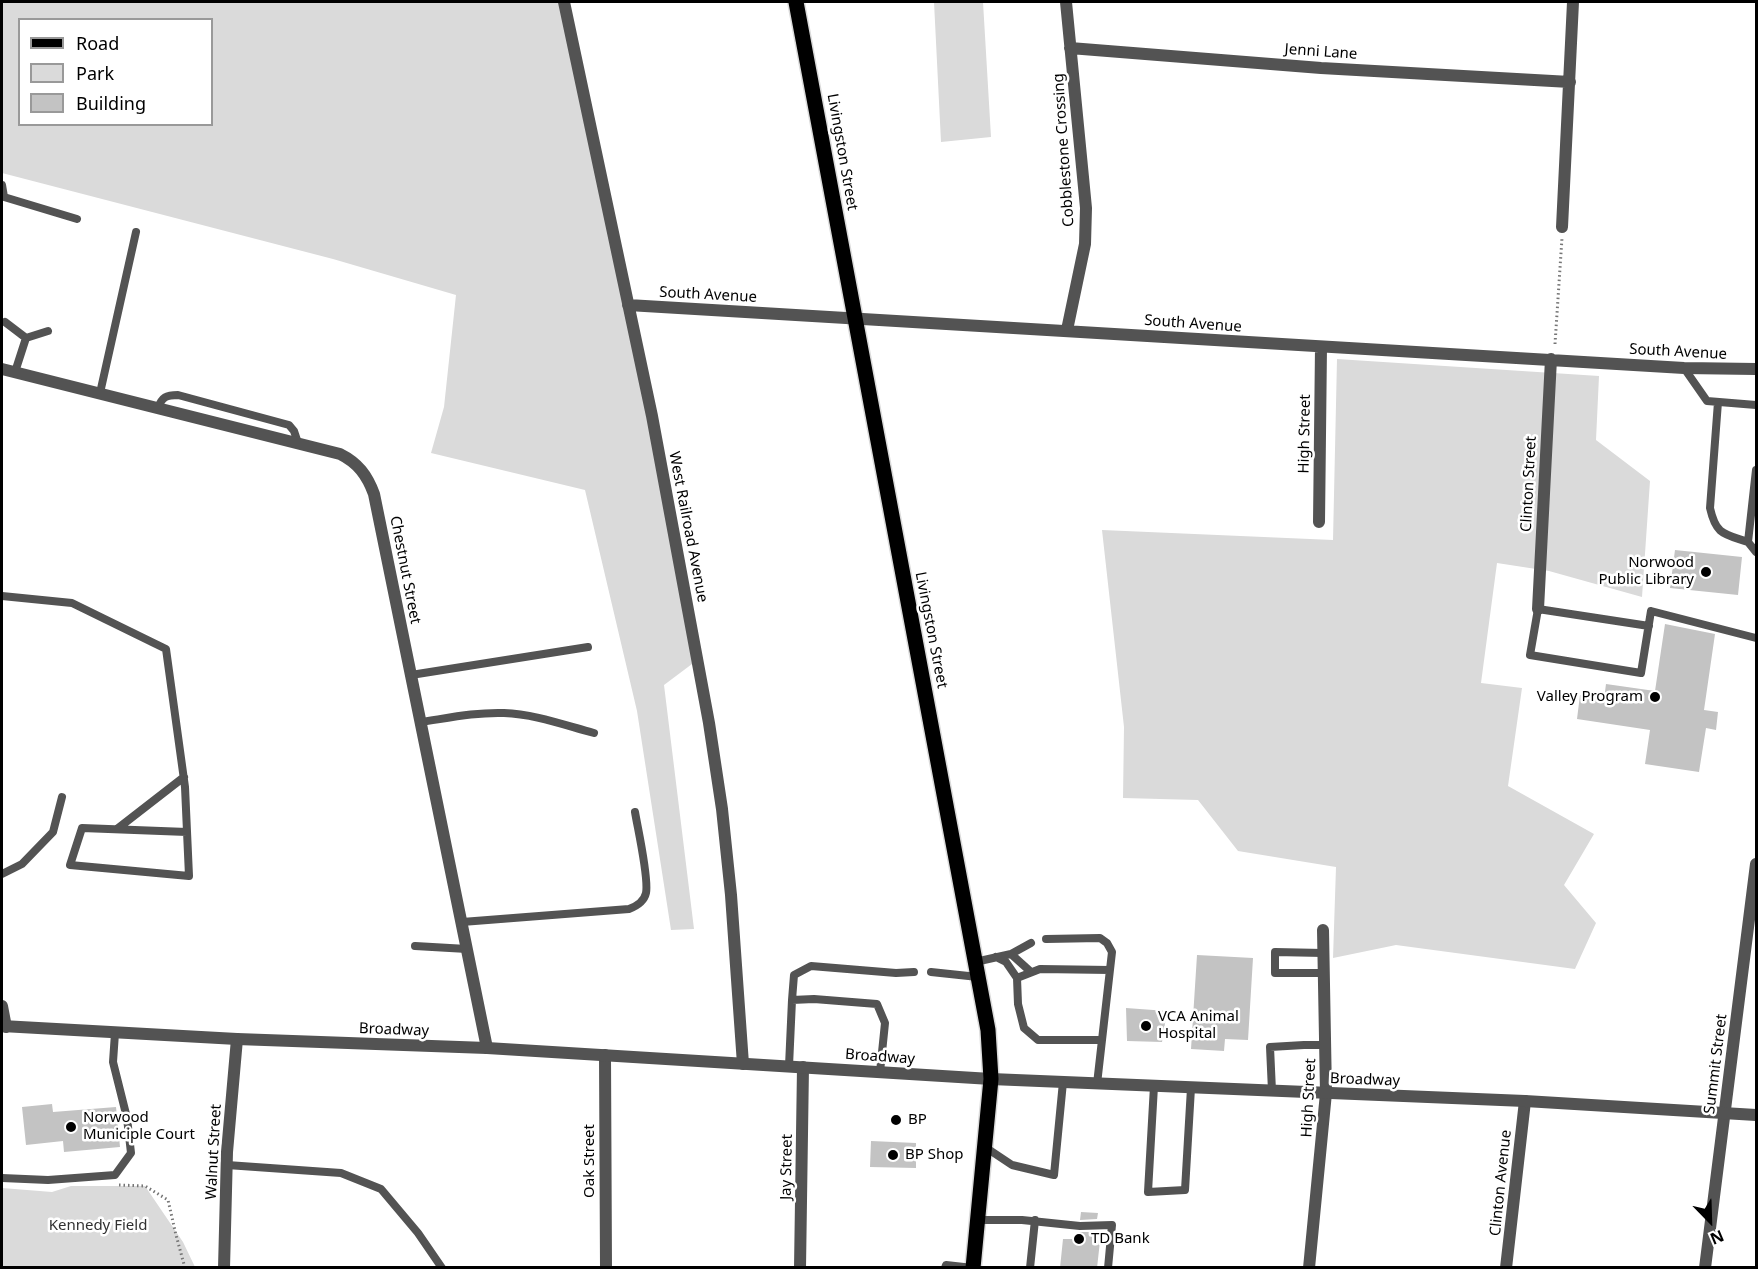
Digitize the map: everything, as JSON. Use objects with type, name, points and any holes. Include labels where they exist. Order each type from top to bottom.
[{"type":"main road","name":"Livingston Street","points":[[796,2],[988,1030],[991,1079],[973,1268]]},
{"type":"street","name":"West Railroad Avenue","points":[[564,2],[679,552],[711,733],[730,884],[743,1064]]},
{"type":"street","name":"Cobblestone Crossing","points":[[1066,2],[1086,208],[1085,244],[1067,330]]},
{"type":"street","points":[[1562,227],[1573,2]]},
{"type":"street","name":"Jenni Lane","points":[[1070,48],[1321,68],[1570,82]]},
{"type":"street","name":"South Avenue","points":[[628,305],[1684,368],[1756,369]]},
{"type":"street","name":"High Street","points":[[1319,522],[1322,347]]},
{"type":"street","name":"Clinton Street","points":[[1538,609],[1551,359]]},
{"type":"street","name":"Chestnut Street","points":[[2,369],[340,454],[351,460],[370,481],[487,1048]]},
{"type":"street","name":"Summit Street","points":[[1705,1268],[1756,864]]},
{"type":"street","name":"High Street","points":[[1309,1268],[1326,1093],[1323,930]]},
{"type":"street","points":[[2,1006],[4,1027]]},
{"type":"street","name":"Broadway","points":[[4,1027],[237,1039],[487,1048],[991,1079],[1525,1101],[1756,1114]]},
{"type":"street","name":"Walnut Street","points":[[224,1268],[227,1165],[237,1039]]},
{"type":"street","name":"Oak Street","points":[[605,1055],[606,1268]]},
{"type":"street","name":"Jay Street","points":[[801,1268],[803,1067]]},
{"type":"street","name":"Clinton Avenue","points":[[1506,1268],[1525,1101]]},
{"type":"lane","points":[[2,185],[4,197],[77,219]]},
{"type":"lane","points":[[100,393],[136,232]]},
{"type":"lane","points":[[6,322],[26,338]]},
{"type":"lane","points":[[26,338],[48,331]]},
{"type":"lane","points":[[15,372],[26,338]]},
{"type":"lane","points":[[1684,368],[1707,401],[1756,405]]},
{"type":"lane","points":[[158,408],[160,400],[167,395],[178,395],[289,424],[298,443]]},
{"type":"lane","points":[[1718,402],[1710,508],[1713,524],[1724,535],[1748,542],[1756,552]]},
{"type":"lane","points":[[1748,542],[1756,470]]},
{"type":"lane","points":[[2,596],[72,603],[166,649],[184,777],[187,832],[189,876],[70,865],[82,828],[187,832]]},
{"type":"lane","points":[[1649,626],[1538,609],[1530,655],[1641,673],[1649,626],[1651,611],[1756,638]]},
{"type":"lane","points":[[411,675],[588,647]]},
{"type":"lane","points":[[421,722],[480,713],[505,713],[531,716],[594,733]]},
{"type":"lane","points":[[117,829],[184,777]]},
{"type":"lane","points":[[2,874],[22,864],[53,832],[62,797]]},
{"type":"lane","points":[[462,922],[629,909],[639,904],[646,895],[646,882],[635,812]]},
{"type":"lane","points":[[1046,939],[1100,938],[1107,943],[1112,952],[1096,1084]]},
{"type":"lane","points":[[931,972],[977,970],[996,957],[1011,954],[1031,943]]},
{"type":"lane","points":[[415,946],[467,949]]},
{"type":"lane","points":[[1323,953],[1275,952],[1275,973],[1324,973]]},
{"type":"lane","points":[[1011,954],[1031,972]]},
{"type":"lane","points":[[996,957],[1006,962],[1017,978],[1018,1004],[1024,1028],[1038,1040],[1102,1040]]},
{"type":"lane","points":[[789,1066],[794,975],[810,966],[896,973],[914,972]]},
{"type":"lane","points":[[1017,978],[1040,969],[1110,970]]},
{"type":"lane","points":[[792,1000],[814,999],[877,1004],[885,1023],[880,1072]]},
{"type":"lane","points":[[2,1178],[48,1180],[115,1175],[131,1153],[127,1118],[113,1062],[115,1033]]},
{"type":"lane","points":[[1272,1091],[1270,1047],[1326,1045]]},
{"type":"lane","points":[[985,1147],[1012,1165],[1054,1175],[1063,1082]]},
{"type":"lane","points":[[1154,1086],[1148,1192],[1185,1190],[1191,1088]]},
{"type":"lane","points":[[227,1165],[341,1173],[381,1189],[418,1233],[442,1268]]},
{"type":"lane","points":[[978,1220],[1035,1220],[1080,1226],[1112,1225],[1108,1268]]},
{"type":"lane","points":[[1030,1268],[1035,1220]]},
{"type":"lane","points":[[945,1268],[946,1265],[973,1268]]},
{"type":"path","points":[[1555,344],[1562,227]]},
{"type":"path","points":[[116,1185],[145,1186],[168,1200],[185,1268]]},
{"type":"green space","points":[[2,2],[567,2],[696,661],[664,685],[694,929],[671,930],[637,711],[585,490],[431,453],[444,407],[456,295],[333,259],[2,173]]},
{"type":"green space","points":[[934,2],[983,2],[991,137],[941,142]]},
{"type":"green space","points":[[1337,359],[1599,376],[1596,440],[1650,481],[1642,597],[1549,571],[1497,563],[1481,683],[1522,688],[1508,786],[1594,834],[1564,885],[1596,923],[1575,969],[1396,945],[1333,958],[1336,867],[1238,851],[1198,800],[1123,798],[1124,727],[1102,530],[1333,540]]},
{"type":"green space","name":"Kennedy Field","points":[[71,1186],[145,1186],[183,1242],[195,1267],[2,1267],[2,1188],[52,1192]]},
{"type":"building","name":"Norwood Public Library","points":[[1675,550],[1742,557],[1738,595],[1670,588]]},
{"type":"building","name":"Valley Program","points":[[1665,624],[1715,634],[1704,710],[1718,712],[1716,730],[1706,728],[1699,772],[1645,764],[1650,730],[1577,719],[1580,695],[1604,699],[1606,684],[1655,691]]},
{"type":"building","points":[[1197,955],[1253,958],[1248,1040],[1225,1039],[1224,1051],[1191,1049]]},
{"type":"building","name":"VCA Animal Hospital","points":[[1126,1008],[1167,1011],[1162,1042],[1127,1041]]},
{"type":"building","name":"Norwood Municiple Court","points":[[52,1104],[53,1112],[116,1107],[120,1147],[64,1152],[63,1141],[26,1145],[22,1107]]},
{"type":"building","name":"BP Shop","points":[[871,1141],[916,1143],[916,1168],[870,1167]]},
{"type":"building","points":[[1081,1212],[1098,1213],[1097,1219],[1080,1220]]},
{"type":"building","name":"TD Bank","points":[[1079,1232],[1096,1232],[1095,1240],[1100,1241],[1097,1268],[1060,1268],[1063,1239],[1079,1239]]},
{"type":"place","name":"Norwood Public Library","points":[[1706,572]]},
{"type":"place","name":"Valley Program","points":[[1655,697]]},
{"type":"place","name":"VCA Animal Hospital","points":[[1146,1026]]},
{"type":"place","name":"BP","points":[[896,1120]]},
{"type":"place","name":"Norwood Municiple Court","points":[[71,1127]]},
{"type":"place","name":"BP Shop","points":[[893,1155]]},
{"type":"place","name":"TD Bank","points":[[1079,1239]]}]
